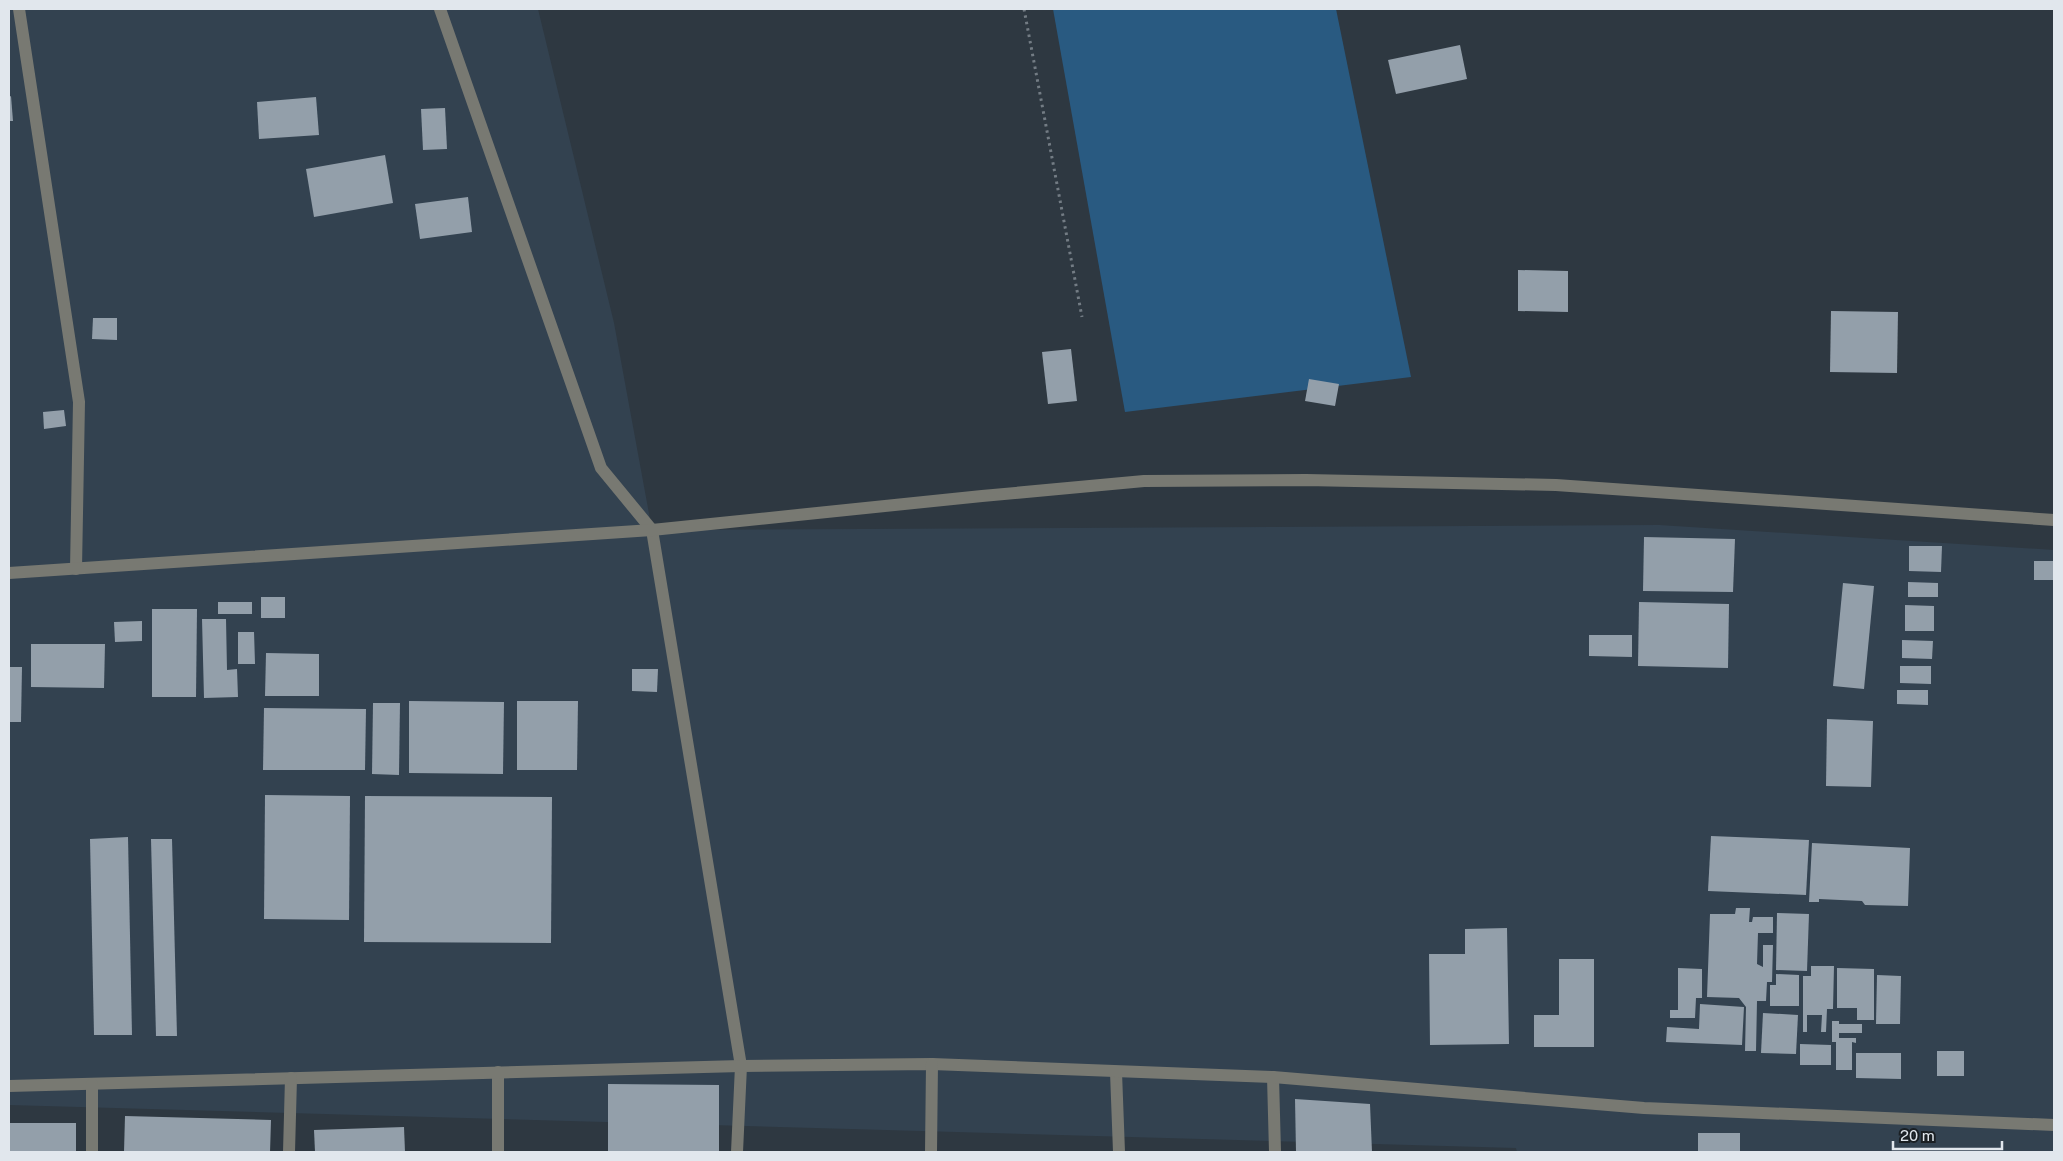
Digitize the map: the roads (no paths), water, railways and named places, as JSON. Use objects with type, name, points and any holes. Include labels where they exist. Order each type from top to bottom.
[{"type":"street","points":[[19,9],[79,402],[76,569]]},
{"type":"street","points":[[440,9],[601,468],[652,530],[741,1066],[737,1152]]},
{"type":"street","points":[[9,573],[652,530],[1144,481],[1306,480],[1556,485],[2054,520]]},
{"type":"street","points":[[931,1152],[932,1064]]},
{"type":"street","points":[[9,1086],[741,1066],[932,1064],[1273,1077],[1644,1108],[2054,1125]]},
{"type":"street","points":[[498,1072],[498,1152]]},
{"type":"street","points":[[1116,1072],[1119,1152]]},
{"type":"street","points":[[1273,1077],[1275,1152]]},
{"type":"street","points":[[289,1152],[291,1078]]},
{"type":"street","points":[[92,1084],[92,1152]]}]
